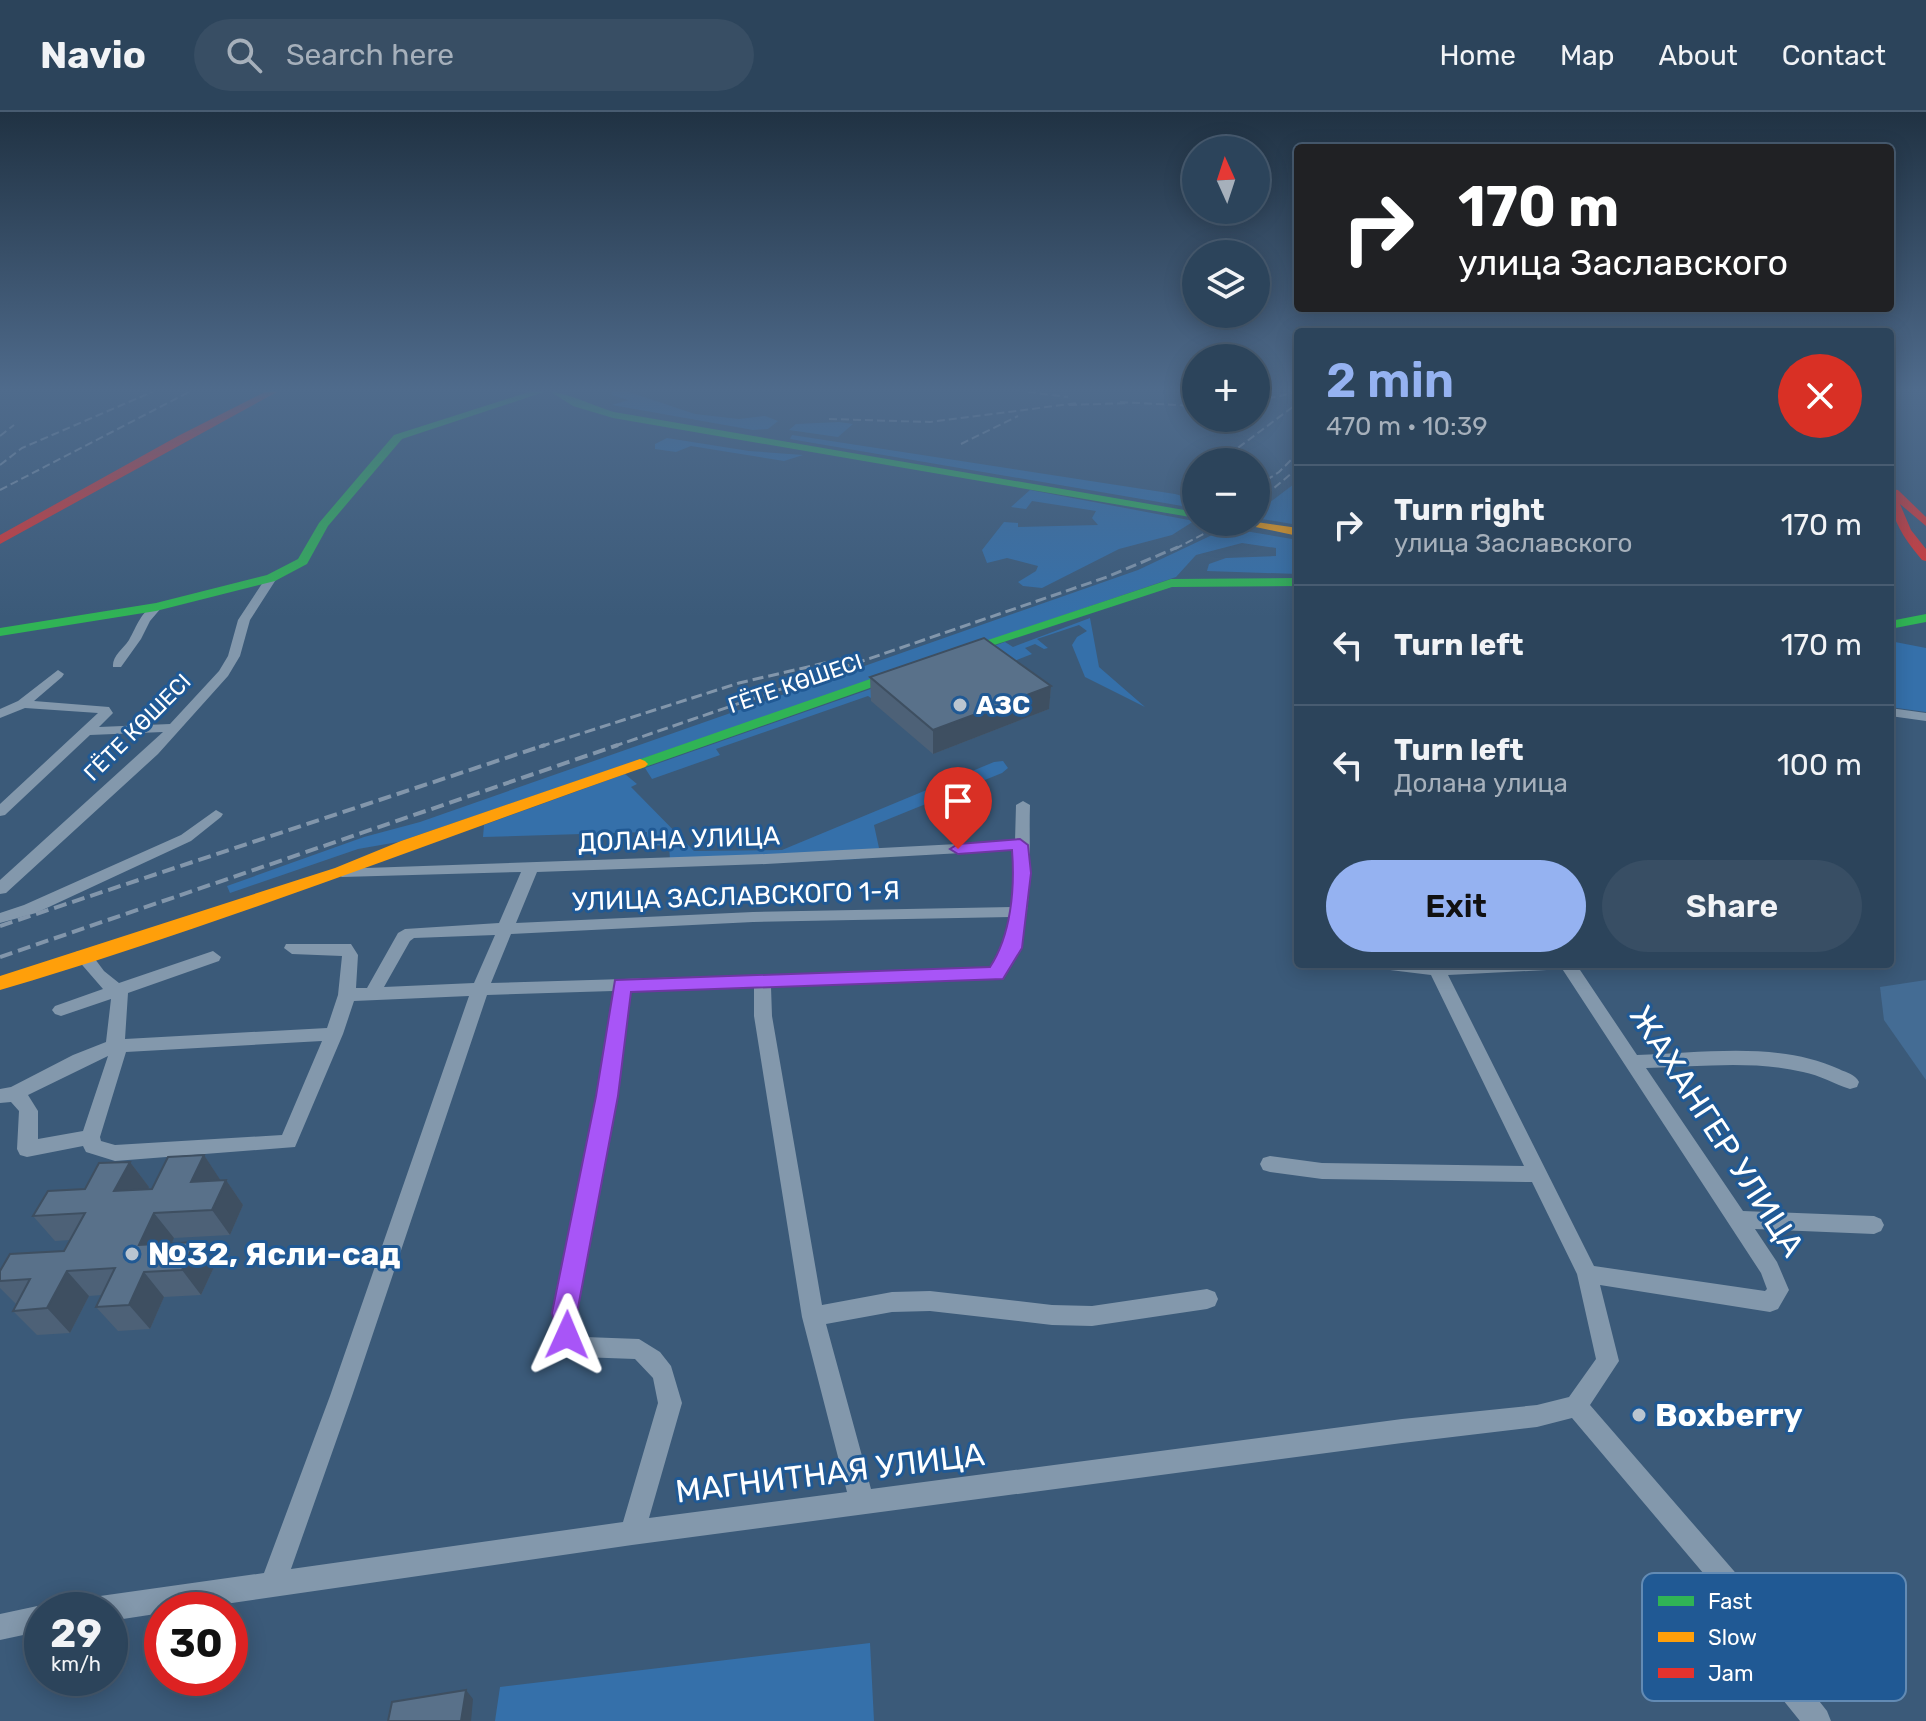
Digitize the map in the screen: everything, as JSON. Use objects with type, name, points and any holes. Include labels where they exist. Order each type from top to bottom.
[{"type":"main road","points":[[0,540],[130,467]]},
{"type":"main road","name":"ГЁТЕ КӨШЕСІ","points":[[271,578],[303,561],[323,525],[372,467]]},
{"type":"main road","points":[[914,467],[1182,513]]},
{"type":"main road","points":[[1894,496],[1926,523]]},
{"type":"main road","points":[[1894,497],[1926,537]]},
{"type":"main road","points":[[1894,501],[1905,531],[1926,557]]},
{"type":"main road","points":[[1270,527],[1294,531]]},
{"type":"main road","points":[[0,632],[156,607],[271,578]]},
{"type":"main road","points":[[941,658],[1171,583],[1294,582]]},
{"type":"main road","points":[[1894,628],[1926,618]]},
{"type":"main road","points":[[1894,629],[1926,633]]},
{"type":"main road","points":[[1894,630],[1926,639]]},
{"type":"main road","name":"ГЁТЕ КӨШЕСІ","points":[[0,983],[341,872],[407,845],[911,669]]},
{"type":"main road","name":"ГЁТЕ КӨШЕСІ","points":[[0,974],[313,869],[407,845]]},
{"type":"street","name":"ГЁТЕ КӨШЕСІ","points":[[0,889],[153,751],[224,673],[234,656],[244,620],[271,578]]},
{"type":"street","points":[[117,664],[121,653],[137,636],[139,624],[156,607]]},
{"type":"street","points":[[0,714],[23,704],[58,674]]},
{"type":"street","points":[[0,812],[106,713],[104,710],[23,704]]},
{"type":"street","points":[[1894,713],[1926,717]]},
{"type":"street","points":[[1894,722],[1926,726]]},
{"type":"street","points":[[88,731],[173,728]]},
{"type":"street","points":[[347,995],[996,974],[1013,948],[1019,912],[1023,873],[1020,845],[1023,805]]},
{"type":"street","points":[[0,918],[30,909],[186,838],[216,814]]},
{"type":"street","name":"ДОЛАНА УЛИЦА","points":[[341,872],[530,869],[866,856],[1020,845]]},
{"type":"street","points":[[273,1584],[480,989],[530,869]]},
{"type":"street","name":"УЛИЦА ЗАСЛАВСКОГО 1-Я","points":[[372,994],[409,934],[753,917],[1019,912]]},
{"type":"street","points":[[83,955],[98,975],[120,994],[115,1046],[118,1054],[90,1137],[93,1146],[115,1153],[288,1142],[334,1034],[347,995],[350,955],[345,948],[292,948]]},
{"type":"street","points":[[61,1010],[213,957]]},
{"type":"street","points":[[1432,968],[1474,968]]},
{"type":"street","name":"ЖАХАНГЕР УЛИЦА","points":[[1570,968],[1770,1269],[1778,1290],[1770,1302],[1587,1274]]},
{"type":"street","points":[[1437,970],[1587,1274],[1608,1361],[1576,1406],[1719,1573]]},
{"type":"street","points":[[762,982],[763,1016],[813,1317],[862,1503]]},
{"type":"street","points":[[622,985],[607,1096],[565,1313],[567,1335],[580,1347],[639,1349],[658,1367],[668,1388],[670,1412],[632,1533]]},
{"type":"street","points":[[7,1095],[115,1046],[334,1034]]},
{"type":"street","points":[[1633,1062],[1790,1061],[1823,1067],[1850,1082]]},
{"type":"street","points":[[7,1095],[24,1099],[29,1109],[27,1149],[90,1137]]},
{"type":"street","points":[[1270,1164],[1322,1171],[1537,1174]]},
{"type":"street","points":[[1738,1220],[1874,1225]]},
{"type":"street","points":[[813,1317],[892,1302],[930,1301],[1052,1315],[1092,1316],[1207,1299]]},
{"type":"street","name":"МАГНИТНАЯ УЛИЦА","points":[[128,1605],[632,1533],[1402,1431],[1537,1416],[1576,1406]]},
{"type":"street","points":[[0,1627],[24,1622]]},
{"type":"street","points":[[1801,1701],[1817,1721]]},
{"type":"shaded area","points":[[954,467],[1000,467],[1182,496],[1182,506]]},
{"type":"shaded area","points":[[1294,484],[1294,524],[1270,520],[1270,502]]},
{"type":"shaded area","points":[[1030,490],[1182,519],[1182,529],[1172,535],[1119,549],[1042,588],[1023,586],[1018,582],[1036,571],[1038,566],[1007,558],[987,563],[982,550],[1004,522],[1018,523],[1018,527],[1098,525],[1092,518],[1096,511],[1032,501],[1026,509],[1011,507]]},
{"type":"shaded area","points":[[1270,535],[1294,539],[1294,574],[1207,571],[1209,564],[1226,558],[1276,556],[1276,548],[1242,543],[1196,555],[1176,577],[398,842],[358,849],[230,893],[227,886],[364,837],[420,822],[1138,570],[1210,536]]},
{"type":"shaded area","points":[[1090,618],[1099,667],[1145,707],[1085,677],[1072,645],[1077,637],[1087,631],[1079,625],[1037,639],[1048,648],[1035,644],[1025,648],[1032,654],[994,669],[874,700],[868,696],[716,749],[720,755],[652,779],[645,768],[1005,642],[1013,647]]},
{"type":"shaded area","points":[[1894,642],[1926,648],[1926,712],[1894,708]]},
{"type":"shaded area","points":[[1003,761],[1008,768],[1002,773],[874,825],[879,848],[859,859],[688,866],[670,860],[669,845],[646,846],[647,832],[483,837],[484,825],[625,774],[637,784],[631,787],[694,851],[782,850],[994,762]]},
{"type":"shaded area","points":[[1926,980],[1926,1080],[1884,1020],[1880,987]]},
{"type":"shaded area","points":[[870,1643],[874,1721],[495,1721],[500,1687]]},
{"type":"building","points":[[984,638],[1051,686],[933,730],[870,677]]},
{"type":"building","points":[[204,1155],[191,1182],[226,1180],[212,1210],[154,1213],[139,1245],[195,1242],[182,1270],[144,1272],[129,1305],[96,1307],[115,1268],[67,1271],[47,1308],[13,1311],[30,1279],[0,1281],[0,1271],[10,1254],[64,1251],[85,1213],[33,1216],[48,1191],[85,1189],[99,1163],[130,1162],[114,1191],[152,1189],[168,1157]]},
{"type":"building","points":[[466,1690],[461,1721],[388,1721],[392,1702]]},
{"type":"railway","points":[[0,490],[44,467]]},
{"type":"railway","points":[[1270,478],[1284,467]]},
{"type":"railway","points":[[1270,491],[1294,471]]},
{"type":"railway","points":[[1175,549],[1200,536]]},
{"type":"railway","points":[[612,747],[1107,577],[1178,547]]},
{"type":"railway","points":[[539,747],[739,683],[842,659]]},
{"type":"railway","points":[[0,926],[545,745]]},
{"type":"railway","points":[[0,957],[618,745]]},
{"type":"traffic: fast","points":[[0,632],[156,607],[271,578],[303,561],[323,525],[372,467]]},
{"type":"traffic: fast","points":[[917,467],[1182,513]]},
{"type":"traffic: fast","points":[[962,651],[1171,583],[1294,582]]},
{"type":"traffic: fast","points":[[1894,624],[1926,618]]},
{"type":"traffic: fast","points":[[640,764],[899,673]]},
{"type":"traffic: slow","points":[[1270,527],[1294,531]]},
{"type":"traffic: slow","points":[[0,983],[341,872],[407,845],[640,764]]},
{"type":"traffic: jam","points":[[0,540],[130,467]]},
{"type":"traffic: jam","points":[[1894,492],[1926,523]]},
{"type":"traffic: jam","points":[[1894,502],[1905,531],[1926,557]]},
{"type":"place","name":"АЗС","points":[[960,705]]},
{"type":"place","name":"№32, Ясли-сад","points":[[132,1254]]},
{"type":"place","name":"Boxberry","points":[[1639,1415]]},
{"type":"route","points":[[567,1335],[565,1313],[607,1096],[622,985],[996,974],[1013,948],[1023,873],[1020,845],[958,849]]}]
